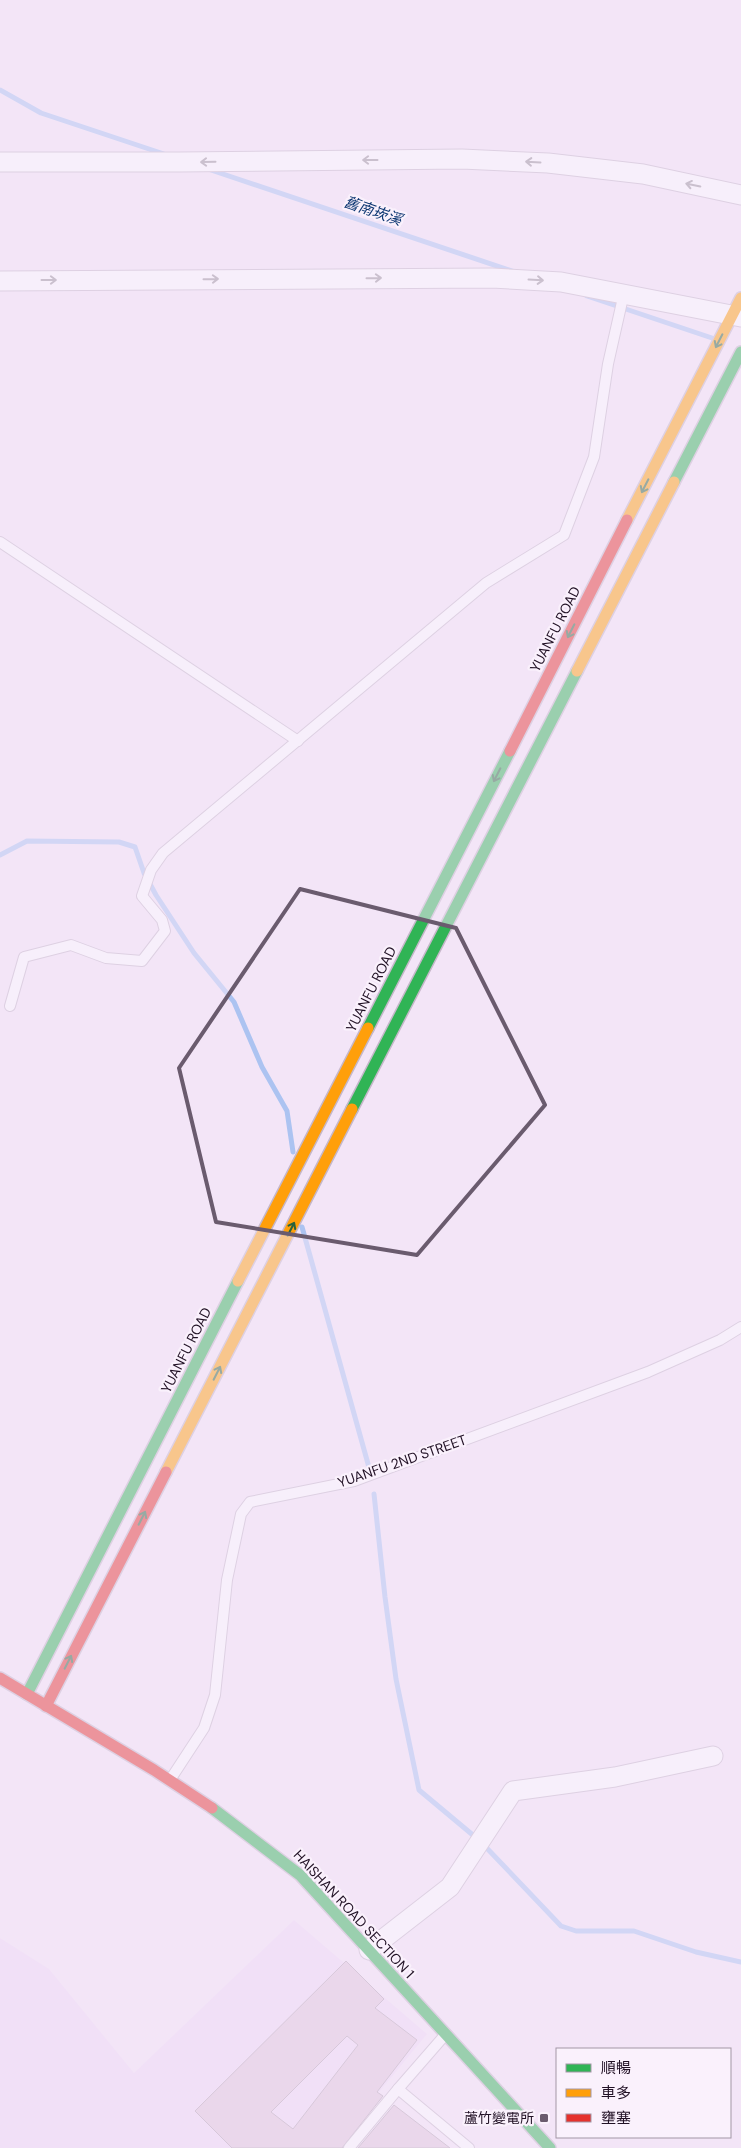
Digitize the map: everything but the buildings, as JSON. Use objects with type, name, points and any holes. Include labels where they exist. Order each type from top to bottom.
[{"type":"street","points":[[0,162],[472,159],[548,163],[643,174],[741,195]]},
{"type":"street","points":[[0,281],[492,278],[561,282],[737,316]]},
{"type":"street","name":"YUANFU ROAD","points":[[27,1694],[737,316],[741,298]]},
{"type":"street","points":[[46,1706],[741,352]]},
{"type":"street","name":"HAISHAN ROAD SECTION 1","points":[[0,1678],[169,1781],[260,1840],[300,1875],[550,2148]]},
{"type":"street","points":[[370,1950],[450,1887],[513,1791],[615,1777],[712,1756]]},
{"type":"lane","points":[[10,1006],[24,957],[71,944],[106,958],[142,961],[165,931],[162,920],[142,896],[151,870],[163,853],[486,583],[564,534],[594,457],[608,364],[624,294]]},
{"type":"lane","points":[[0,542],[298,741]]},
{"type":"lane","name":"YUANFU 2ND STREET","points":[[169,1781],[204,1728],[215,1695],[227,1580],[240,1514],[250,1502],[354,1481],[648,1372],[720,1340],[741,1327]]},
{"type":"lane","points":[[349,2148],[446,2034]]},
{"type":"lane","points":[[398,2089],[469,2148]]},
{"type":"highlighted area","points":[[300,889],[456,928],[545,1105],[417,1255],[216,1222],[179,1068]]},
{"type":"shaded area","points":[[294,1920],[427,2034],[333,2148],[0,2148],[0,1938],[49,1969],[134,2073]]},
{"type":"waterway","name":"舊南崁溪","points":[[0,90],[41,113],[164,154]]},
{"type":"waterway","name":"舊南崁溪","points":[[208,169],[515,272]]},
{"type":"waterway","name":"舊南崁溪","points":[[587,296],[712,338]]},
{"type":"waterway","points":[[0,855],[27,841],[119,842],[135,847],[144,873],[156,895],[194,953],[234,1002],[262,1067],[287,1111],[293,1152]]},
{"type":"waterway","points":[[302,1227],[370,1471]]},
{"type":"waterway","points":[[374,1494],[396,1679],[419,1790],[480,1841],[561,1926],[576,1931],[634,1931],[696,1952],[741,1962]]},
{"type":"traffic: fast","points":[[674,482],[741,352]]},
{"type":"traffic: fast","points":[[352,1109],[577,671]]},
{"type":"traffic: fast","points":[[368,1028],[510,751]]},
{"type":"traffic: fast","points":[[27,1694],[238,1281]]},
{"type":"traffic: fast","points":[[212,1808],[300,1875],[550,2148]]},
{"type":"traffic: slow","points":[[627,520],[741,298]]},
{"type":"traffic: slow","points":[[577,671],[674,482]]},
{"type":"traffic: slow","points":[[238,1281],[368,1028]]},
{"type":"traffic: slow","points":[[166,1472],[352,1109]]},
{"type":"traffic: jam","points":[[510,751],[627,520]]},
{"type":"traffic: jam","points":[[46,1706],[166,1472]]},
{"type":"traffic: jam","points":[[0,1678],[154,1770],[212,1808]]},
{"type":"place","name":"蘆竹變電所","points":[[544,2118]]}]
